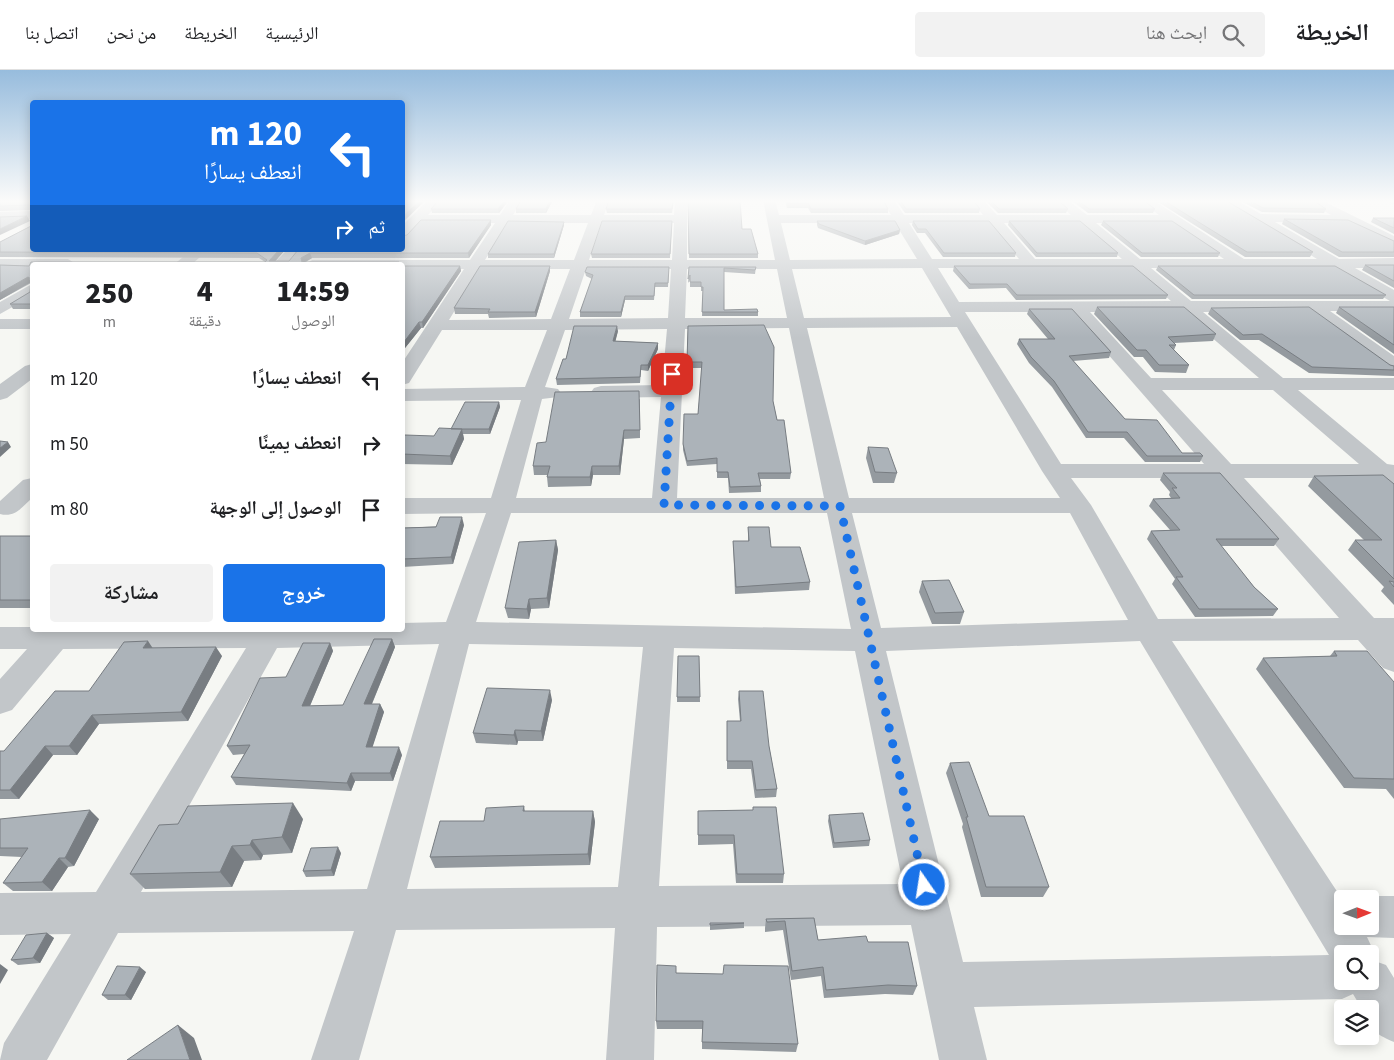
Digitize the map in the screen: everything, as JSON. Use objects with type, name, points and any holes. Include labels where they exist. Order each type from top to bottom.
[{"type":"street","points":[[405,374],[486,246]]},
{"type":"street","points":[[335,1060],[381,911],[457,632],[502,504],[532,393],[586,246]]},
{"type":"street","points":[[664,505],[679,246]]},
{"type":"street","points":[[780,246],[963,1060]]},
{"type":"street","points":[[916,246],[1054,471],[1078,505],[1149,630],[1334,914]]},
{"type":"street","points":[[1016,246],[1030,263]]},
{"type":"street","points":[[1116,246],[1390,474]]},
{"type":"street","points":[[1215,246],[1240,263]]},
{"type":"street","points":[[1308,246],[1394,297]]},
{"type":"street","points":[[185,262],[198,252]]},
{"type":"street","points":[[283,262],[294,252]]},
{"type":"street","points":[[380,262],[388,252]]},
{"type":"street","points":[[405,265],[926,262],[1137,264],[1394,263]]},
{"type":"street","points":[[0,264],[30,264]]},
{"type":"street","points":[[0,309],[30,290]]},
{"type":"street","points":[[1311,306],[1394,365]]},
{"type":"street","points":[[436,325],[797,323],[1076,307],[1394,306]]},
{"type":"street","points":[[1076,307],[1394,660]]},
{"type":"street","points":[[0,324],[30,324]]},
{"type":"street","points":[[2,391],[30,371]]},
{"type":"street","points":[[1146,384],[1394,384]]},
{"type":"street","points":[[2,391],[30,390]]},
{"type":"street","points":[[405,395],[671,392]]},
{"type":"street","points":[[1054,471],[1390,474]]},
{"type":"street","points":[[4,508],[30,487]]},
{"type":"street","points":[[405,506],[502,504],[1078,505]]},
{"type":"street","points":[[4,508],[30,508]]},
{"type":"street","points":[[0,638],[58,635],[268,637],[457,632],[659,638],[868,640],[1149,630],[1394,629]]},
{"type":"street","points":[[0,701],[58,635]]},
{"type":"street","points":[[22,1060],[268,637]]},
{"type":"street","points":[[630,1060],[637,908],[659,638]]},
{"type":"street","points":[[0,914],[928,904]]},
{"type":"street","points":[[1379,917],[1394,917]]},
{"type":"street","points":[[946,985],[1334,977]]},
{"type":"street","points":[[1376,990],[1394,1019]]},
{"type":"building","points":[[0,246],[30,246],[30,252],[277,252],[269,261],[289,261],[296,252],[405,252],[405,246],[473,246],[468,253],[310,253],[301,258],[302,262],[265,262],[267,260],[257,253],[0,252]]},
{"type":"building","points":[[493,246],[556,246],[554,254],[488,254]]},
{"type":"building","points":[[594,246],[670,246],[670,254],[591,254]]},
{"type":"building","points":[[689,246],[756,246],[758,254],[689,254]]},
{"type":"building","points":[[939,246],[1010,246],[1016,253],[944,253]]},
{"type":"building","points":[[1031,246],[1110,246],[1118,253],[1037,253]]},
{"type":"building","points":[[1134,246],[1210,246],[1220,253],[1142,253]]},
{"type":"building","points":[[1238,246],[1303,246],[1313,252],[1247,252]]},
{"type":"building","points":[[1332,246],[1394,246],[1394,252],[1342,252]]},
{"type":"building","points":[[30,264],[30,278],[28,277],[0,293],[0,265],[29,266]]},
{"type":"building","points":[[1365,265],[1394,265],[1394,281]]},
{"type":"building","points":[[405,266],[460,266],[422,322],[419,322],[405,341]]},
{"type":"building","points":[[480,266],[550,266],[535,312],[488,312],[490,309],[454,308]]},
{"type":"building","points":[[954,266],[1133,266],[1168,295],[1017,295],[1007,284],[970,284]]},
{"type":"building","points":[[1158,266],[1335,266],[1386,295],[1194,295]]},
{"type":"building","points":[[587,267],[669,267],[668,283],[655,283],[654,296],[625,296],[621,312],[580,312],[593,275],[585,272]]},
{"type":"building","points":[[689,267],[756,267],[755,270],[724,268],[724,310],[757,309],[758,312],[702,312],[703,287],[701,287],[701,282],[690,282],[690,275],[688,279]]},
{"type":"building","points":[[30,292],[30,304],[10,304]]},
{"type":"building","points":[[1097,307],[1184,307],[1216,334],[1168,337],[1176,345],[1169,345],[1189,365],[1159,365],[1146,350],[1137,350]]},
{"type":"building","points":[[1309,307],[1394,366],[1394,370],[1312,367],[1262,334],[1243,335],[1211,308]]},
{"type":"building","points":[[1339,307],[1394,307],[1394,345]]},
{"type":"building","points":[[1029,309],[1072,309],[1111,352],[1069,356],[1125,419],[1157,420],[1182,453],[1200,453],[1203,456],[1147,456],[1127,432],[1088,432],[1054,381],[1031,357],[1019,339],[1055,339]]},
{"type":"building","points":[[764,325],[774,347],[773,401],[777,420],[784,420],[791,473],[758,473],[761,486],[730,487],[728,472],[717,472],[717,458],[687,461],[683,444],[684,414],[698,414],[702,362],[687,362],[688,326]]},
{"type":"building","points":[[574,326],[617,326],[613,341],[658,343],[648,365],[641,365],[640,377],[556,379],[563,359],[566,359]]},
{"type":"building","points":[[639,391],[640,430],[624,430],[619,466],[592,466],[590,477],[547,477],[550,466],[533,466],[537,443],[546,442],[555,392]]},
{"type":"building","points":[[465,402],[499,402],[489,429],[451,429]]},
{"type":"building","points":[[439,428],[462,429],[450,456],[405,454],[405,435],[434,436]]},
{"type":"building","points":[[0,441],[8,442],[0,448]]},
{"type":"building","points":[[868,447],[888,448],[897,473],[875,472]]},
{"type":"building","points":[[1163,473],[1220,473],[1279,539],[1216,539],[1254,587],[1278,609],[1199,609],[1176,577],[1183,577],[1151,531],[1180,530],[1153,499],[1180,498],[1172,488],[1177,488]]},
{"type":"building","points":[[1383,475],[1394,484],[1394,579],[1355,540],[1382,540],[1314,476]]},
{"type":"building","points":[[440,517],[462,517],[451,557],[405,559],[405,528],[436,527]]},
{"type":"building","points":[[748,527],[769,527],[771,547],[800,547],[810,582],[736,587],[733,541],[749,541]]},
{"type":"building","points":[[0,536],[30,536],[30,600],[0,600]]},
{"type":"building","points":[[556,540],[547,598],[529,599],[527,609],[505,608],[519,542]]},
{"type":"building","points":[[949,580],[964,612],[935,613],[922,581]]},
{"type":"building","points":[[374,639],[392,639],[364,704],[380,704],[366,747],[399,747],[390,773],[351,773],[347,783],[231,777],[250,745],[227,746],[260,678],[286,677],[303,643],[330,643],[302,706],[343,705]]},
{"type":"building","points":[[148,641],[143,648],[216,647],[181,712],[92,715],[69,746],[45,746],[10,790],[0,790],[0,751],[4,751],[55,691],[89,691],[124,642]]},
{"type":"building","points":[[1334,651],[1367,651],[1394,682],[1394,779],[1354,778],[1263,658],[1337,656]]},
{"type":"building","points":[[678,656],[699,656],[700,697],[677,697]]},
{"type":"building","points":[[487,688],[550,690],[541,731],[515,730],[514,735],[473,733]]},
{"type":"building","points":[[739,691],[763,691],[769,746],[777,789],[756,790],[752,761],[727,761],[727,721],[741,721]]},
{"type":"building","points":[[969,762],[989,816],[1024,816],[1049,887],[986,887],[966,817],[968,817],[950,763]]},
{"type":"building","points":[[293,803],[282,837],[252,840],[250,845],[232,846],[220,872],[130,874],[159,825],[178,824],[188,806]]},
{"type":"building","points":[[524,806],[523,811],[593,811],[588,854],[430,857],[440,821],[484,821],[486,808]]},
{"type":"building","points":[[753,807],[776,807],[784,874],[737,874],[734,835],[698,835],[698,811],[753,810]]},
{"type":"building","points":[[90,810],[65,858],[59,858],[42,882],[3,883],[28,848],[0,848],[0,819]]},
{"type":"building","points":[[863,813],[870,840],[834,843],[829,815]]},
{"type":"building","points":[[338,847],[331,870],[303,871],[311,848]]},
{"type":"building","points":[[814,918],[818,940],[866,936],[868,942],[908,942],[917,986],[888,985],[826,990],[823,967],[792,971],[785,921],[767,922],[766,919]]},
{"type":"building","points":[[710,923],[744,923],[710,925]]},
{"type":"building","points":[[47,933],[33,958],[11,960],[26,935]]},
{"type":"building","points":[[657,965],[676,966],[676,973],[723,974],[724,965],[788,966],[798,1044],[702,1042],[703,1021],[656,1021]]},
{"type":"building","points":[[117,966],[140,967],[125,995],[102,995]]},
{"type":"building","points":[[178,1025],[190,1060],[127,1060]]},
{"type":"route","points":[[672,374],[664,505],[840,506],[868,640],[924,885]]}]
